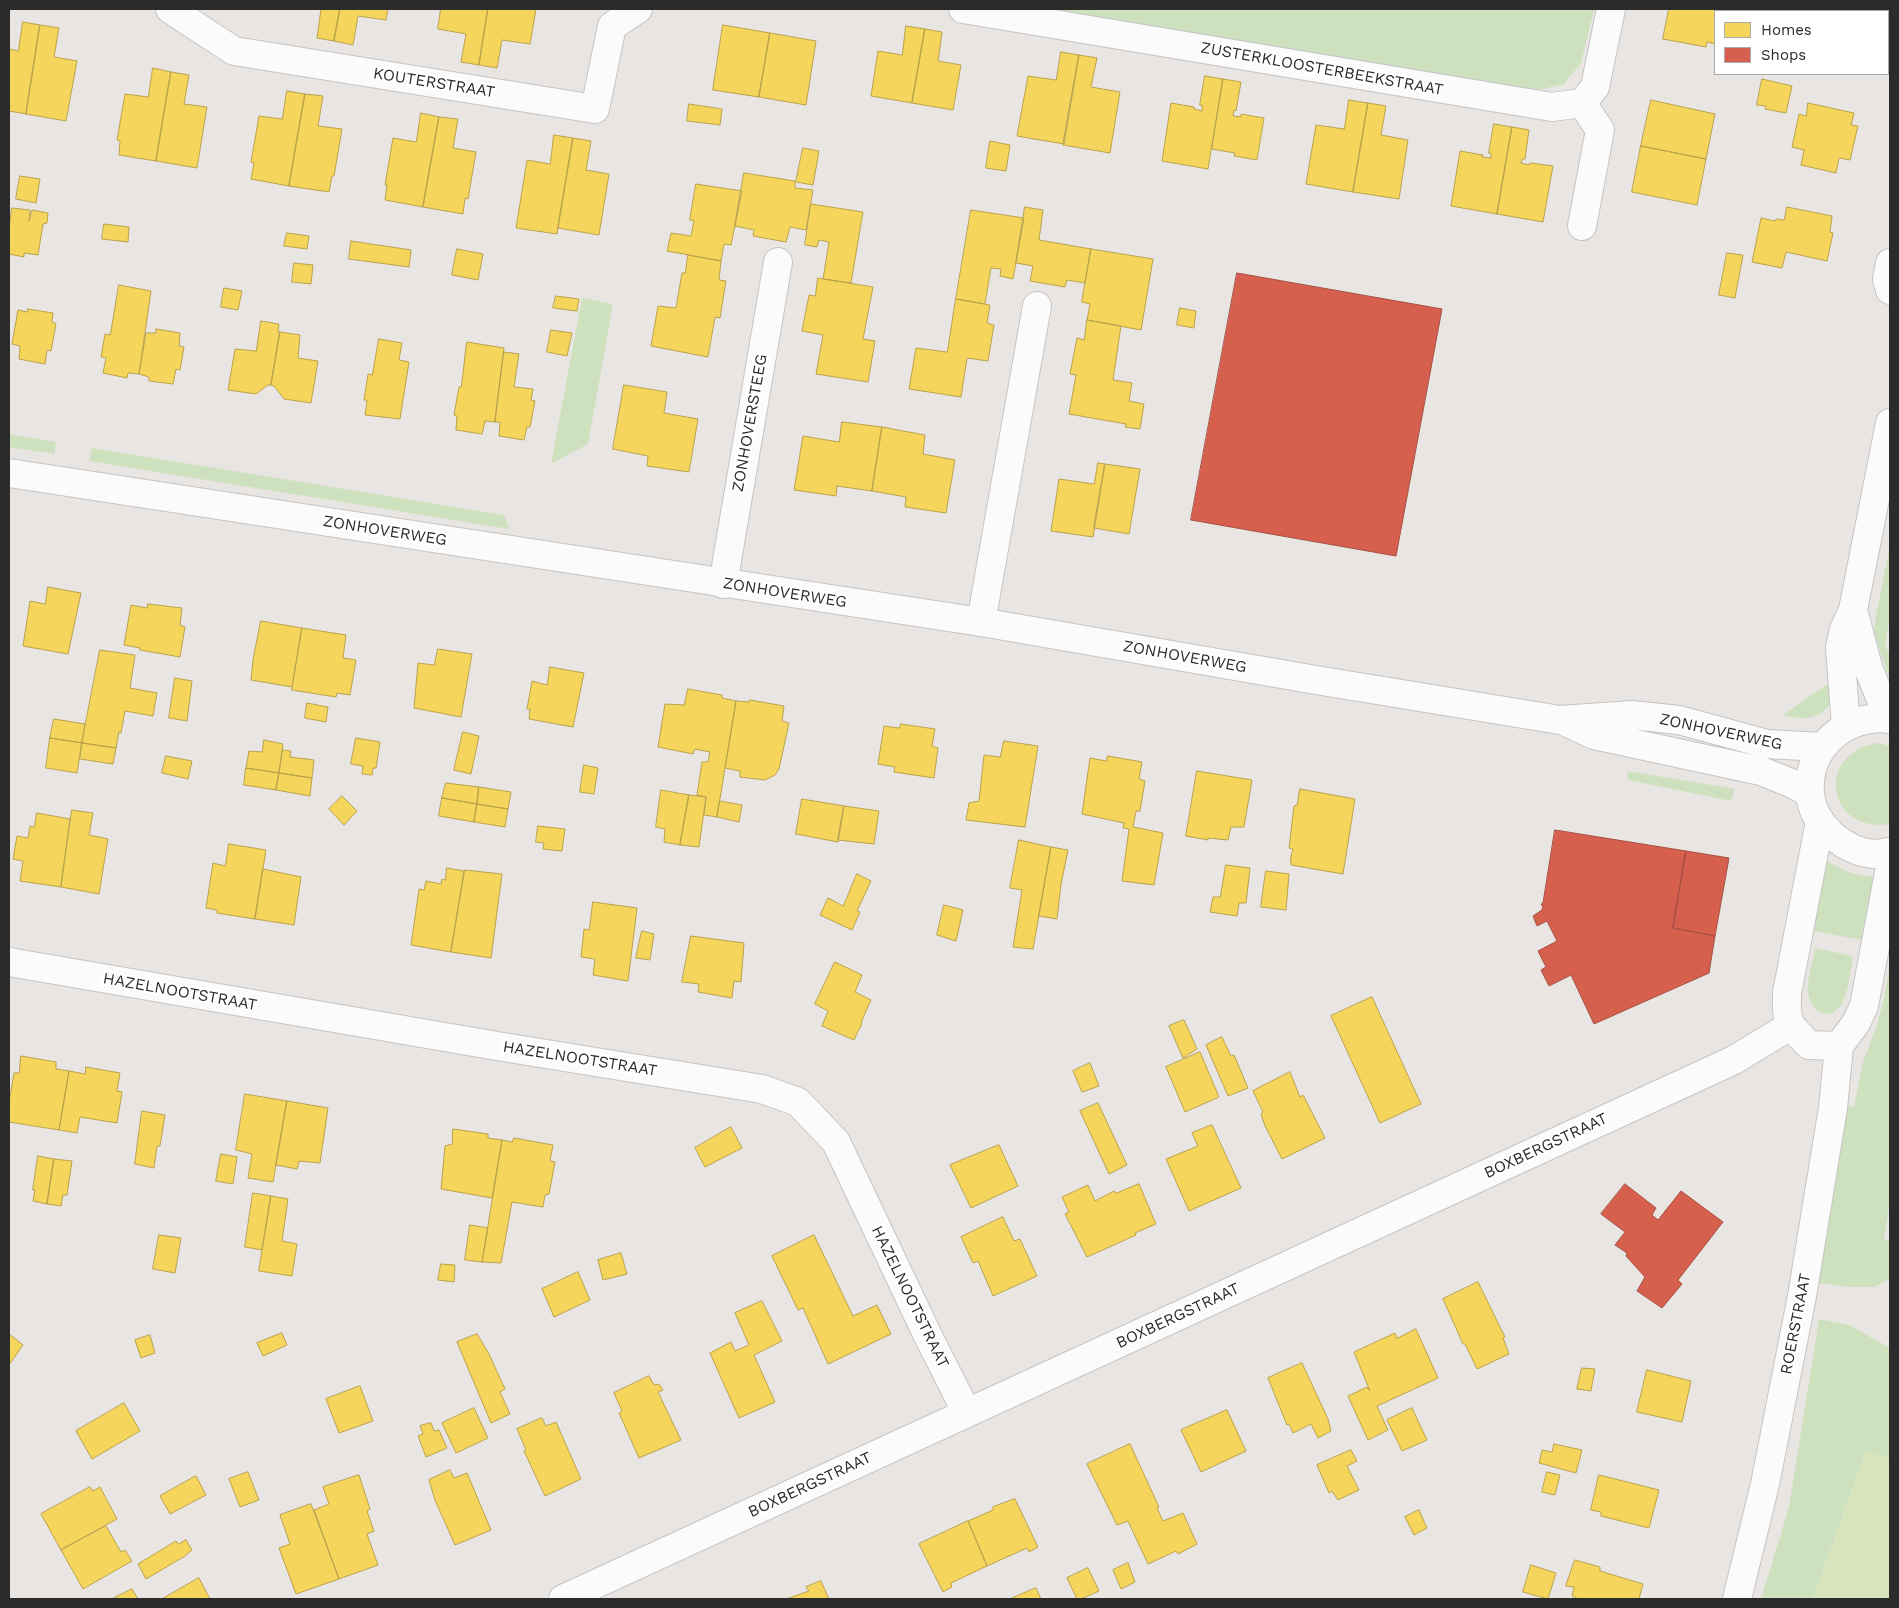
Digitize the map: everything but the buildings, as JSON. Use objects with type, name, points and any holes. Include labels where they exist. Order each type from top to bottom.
[{"type":"street","name":"KOUTERSTRAAT","points":[[170,9],[234,50],[595,109],[612,26],[638,9]]},
{"type":"street","name":"ZUSTERKLOOSTERBEEKSTRAAT","points":[[963,9],[1552,107],[1582,103]]},
{"type":"street","points":[[1582,226],[1600,130],[1582,103],[1595,87],[1611,9]]},
{"type":"street","name":"ZONHOVERSTEEG","points":[[723,584],[778,262]]},
{"type":"street","points":[[1890,263],[1887,279],[1890,290]]},
{"type":"street","points":[[981,622],[1037,306]]},
{"type":"street","points":[[1846,726],[1840,648],[1844,629],[1853,610],[1890,423]]},
{"type":"street","name":"ZONHOVERWEG","points":[[9,473],[723,584],[981,622],[1560,720],[1632,715],[1679,720],[1767,744],[1822,747]]},
{"type":"street","points":[[1853,610],[1869,670],[1889,719],[1867,719],[1846,726],[1833,735],[1822,747],[1812,769],[1810,793],[1813,807],[1820,821],[1834,838],[1854,849],[1875,854],[1890,852]]},
{"type":"street","name":"ZONHOVERWEG","points":[[1560,720],[1594,735],[1761,771],[1810,793]]},
{"type":"street","points":[[1820,821],[1787,993],[1786,1014],[1790,1026],[1809,1045],[1839,1046],[1856,1023],[1864,1006],[1890,867]]},
{"type":"street","name":"HAZELNOOTSTRAAT","points":[[9,962],[497,1046],[754,1087],[798,1102],[836,1142],[928,1336],[967,1413]]},
{"type":"street","name":"BOXBERGSTRAAT","points":[[563,1599],[1734,1060],[1790,1026]]},
{"type":"street","name":"ROERSTRAAT","points":[[1736,1599],[1765,1484],[1802,1296],[1833,1108],[1839,1046]]},
{"type":"green space","points":[[1037,9],[1594,9],[1581,63],[1564,84],[1529,92]]},
{"type":"green space","points":[[582,298],[613,304],[588,444],[551,464]]},
{"type":"green space","points":[[9,434],[56,442],[54,454],[9,447]]},
{"type":"green space","points":[[92,448],[504,515],[509,529],[89,461]]},
{"type":"green space","points":[[1889,550],[1890,618],[1885,645],[1890,653],[1890,681],[1874,631]]},
{"type":"green space","points":[[1834,684],[1831,700],[1823,712],[1803,718],[1783,715],[1826,685]]},
{"type":"green space","points":[[1878,743],[1890,746],[1890,824],[1869,824],[1853,817],[1842,805],[1836,791],[1837,776],[1844,761],[1858,750]]},
{"type":"green space","points":[[1627,771],[1735,789],[1731,801],[1628,780]]},
{"type":"green space","points":[[1821,858],[1849,872],[1863,876],[1880,877],[1868,941],[1808,930]]},
{"type":"green space","points":[[1815,948],[1853,956],[1845,996],[1841,1005],[1835,1011],[1828,1014],[1818,1011],[1812,1005],[1809,997],[1808,981]]},
{"type":"green space","points":[[1890,961],[1890,1203],[1884,1239],[1890,1241],[1890,1278],[1875,1287],[1849,1287],[1817,1283],[1846,1106],[1854,1107],[1863,1062],[1877,1025],[1884,999]]},
{"type":"green space","points":[[1819,1319],[1849,1325],[1890,1348],[1890,1459],[1866,1451],[1813,1599],[1761,1599],[1789,1507]]},
{"type":"green space","points":[[1866,1451],[1890,1459],[1890,1599],[1813,1599]]}]
